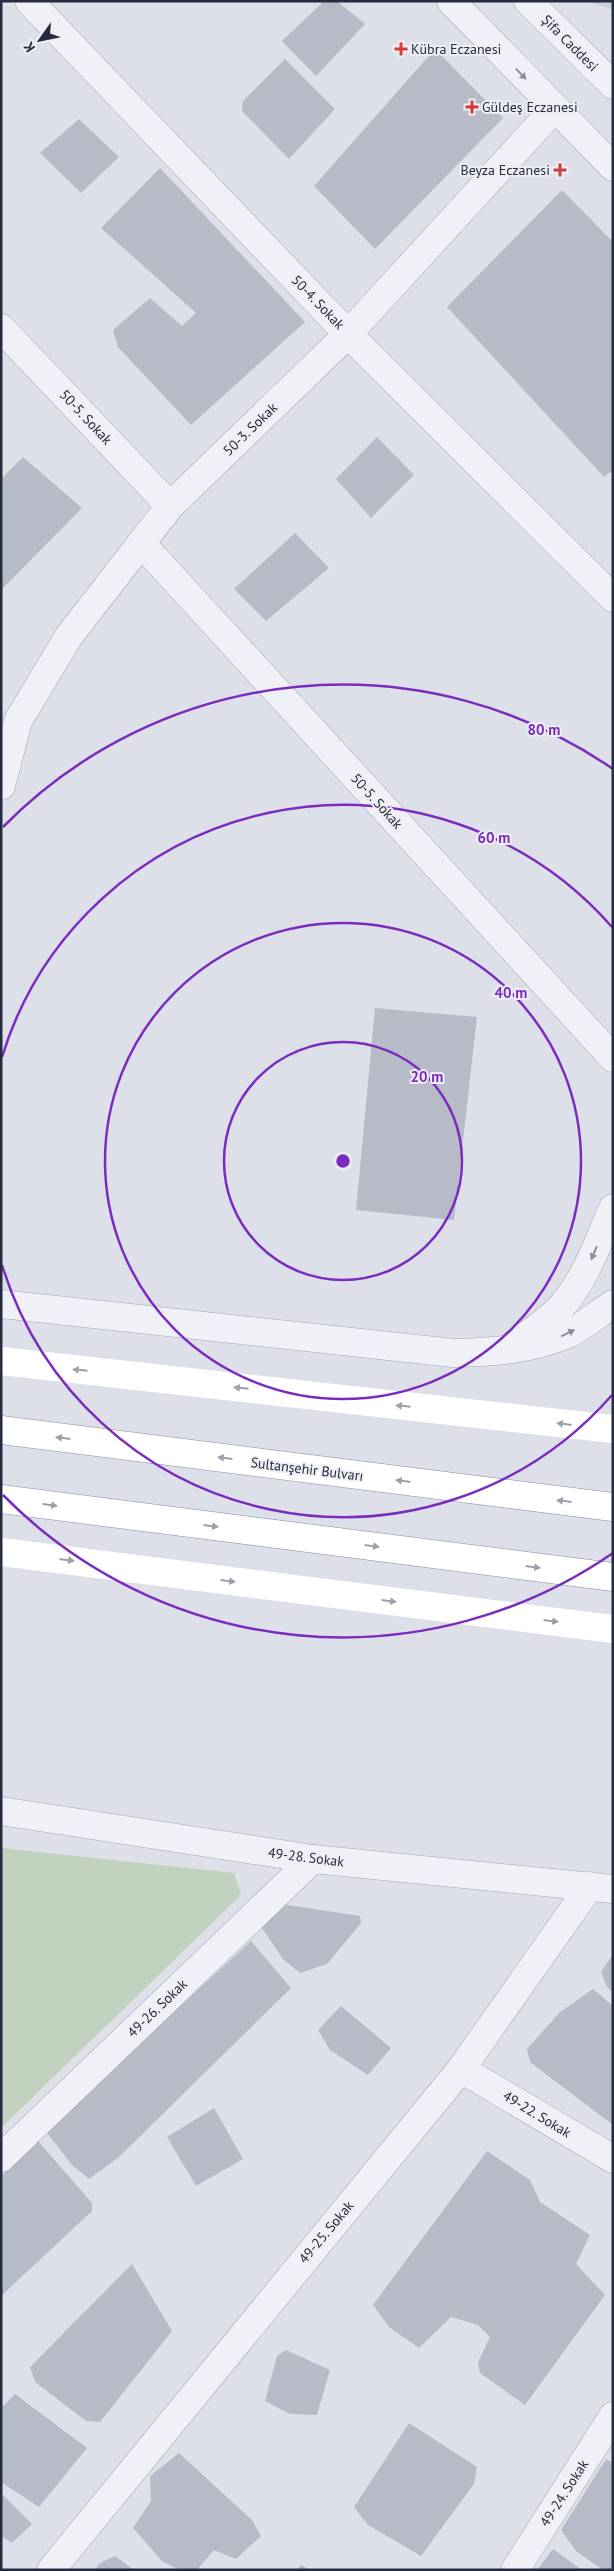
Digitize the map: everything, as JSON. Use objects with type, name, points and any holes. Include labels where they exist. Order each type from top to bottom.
[{"type":"main road","points":[[1,1361],[613,1430]]},
{"type":"main road","name":"Sultanşehir Bulvarı","points":[[1,1430],[613,1507]]},
{"type":"main road","points":[[1,1499],[613,1577]]},
{"type":"main road","points":[[1,1552],[613,1629]]},
{"type":"street","name":"50-4. Sokak","points":[[29,1],[348,334],[613,598]]},
{"type":"street","points":[[451,1],[613,168]]},
{"type":"street","name":"Şifa Caddesi","points":[[528,1],[613,85]]},
{"type":"street","name":"50-3. Sokak","points":[[1,786],[5,754],[18,720],[69,636],[170,506],[348,334],[555,108]]},
{"type":"street","name":"50-5. Sokak","points":[[1,328],[170,506]]},
{"type":"street","name":"50-5. Sokak","points":[[141,543],[613,1058]]},
{"type":"street","points":[[505,1352],[560,1307],[572,1292],[586,1271],[613,1208]]},
{"type":"street","points":[[1,1304],[453,1353],[505,1352],[569,1334],[613,1304]]},
{"type":"street","name":"49-28. Sokak","points":[[1,1811],[313,1859],[601,1888]]},
{"type":"street","name":"49-26. Sokak","points":[[1,2158],[313,1859]]},
{"type":"street","name":"49-25. Sokak","points":[[51,2570],[461,2069],[601,1888]]},
{"type":"street","name":"49-22. Sokak","points":[[461,2069],[613,2160]]},
{"type":"street","name":"49-24. Sokak","points":[[514,2570],[613,2416]]},
{"type":"shaded area","points":[[588,1],[613,1],[613,10]]},
{"type":"green space","points":[[1,1848],[234,1873],[241,1895],[1,2128]]},
{"type":"building","points":[[324,1],[337,1],[365,24],[316,76],[282,41]]},
{"type":"building","points":[[435,49],[503,118],[375,249],[314,186]]},
{"type":"building","points":[[285,59],[335,109],[289,159],[242,111],[243,101]]},
{"type":"building","points":[[79,119],[119,157],[81,193],[40,153]]},
{"type":"building","points":[[160,168],[305,322],[191,425],[118,347],[113,330],[150,298],[182,326],[196,313],[101,228]]},
{"type":"building","points":[[562,190],[613,242],[613,470],[604,477],[447,307]]},
{"type":"building","points":[[377,437],[414,475],[371,518],[336,479]]},
{"type":"building","points":[[23,457],[82,508],[1,590],[1,479]]},
{"type":"building","points":[[295,533],[329,568],[266,621],[234,589]]},
{"type":"building","points":[[375,1008],[477,1017],[454,1220],[356,1210]]},
{"type":"building","points":[[281,1904],[360,1916],[361,1923],[327,1964],[300,1973],[283,1959],[262,1928]]},
{"type":"building","points":[[251,1941],[291,1988],[119,2157],[89,2179],[72,2165],[48,2134],[49,2127]]},
{"type":"building","points":[[613,1954],[613,1992],[607,1987],[601,1972]]},
{"type":"building","points":[[593,1989],[613,2006],[613,2125],[530,2062],[527,2049],[560,2012]]},
{"type":"building","points":[[341,2006],[391,2048],[368,2075],[330,2050],[318,2030]]},
{"type":"building","points":[[214,2108],[243,2159],[196,2186],[167,2137]]},
{"type":"building","points":[[38,2141],[92,2203],[92,2211],[1,2296],[1,2176]]},
{"type":"building","points":[[487,2151],[530,2180],[540,2202],[590,2235],[576,2264],[605,2295],[525,2405],[480,2373],[478,2362],[490,2337],[478,2325],[451,2317],[419,2348],[389,2327],[373,2305]]},
{"type":"building","points":[[132,2264],[172,2331],[100,2422],[86,2421],[35,2382],[30,2367]]},
{"type":"building","points":[[286,2350],[330,2370],[317,2415],[290,2414],[265,2401],[277,2356]]},
{"type":"building","points":[[15,2394],[87,2448],[39,2507],[1,2482],[1,2408]]},
{"type":"building","points":[[409,2423],[477,2467],[474,2484],[421,2556],[368,2525],[354,2507]]},
{"type":"building","points":[[179,2453],[252,2520],[261,2536],[236,2559],[214,2550],[197,2570],[180,2570],[163,2562],[133,2528],[151,2501],[150,2476]]},
{"type":"building","points":[[606,2459],[613,2463],[613,2570],[603,2570],[576,2551],[561,2530]]},
{"type":"building","points":[[1,2493],[32,2524],[12,2543],[1,2536]]},
{"type":"building","points":[[553,2549],[582,2570],[537,2570]]},
{"type":"building","points":[[115,2556],[134,2570],[95,2570],[100,2563]]},
{"type":"building","points":[[301,2565],[310,2570],[297,2570]]},
{"type":"place","name":"Kübra Eczanesi","points":[[401,49]]},
{"type":"place","name":"Güldeş Eczanesi","points":[[472,107]]},
{"type":"place","name":"Beyza Eczanesi","points":[[560,170]]}]
